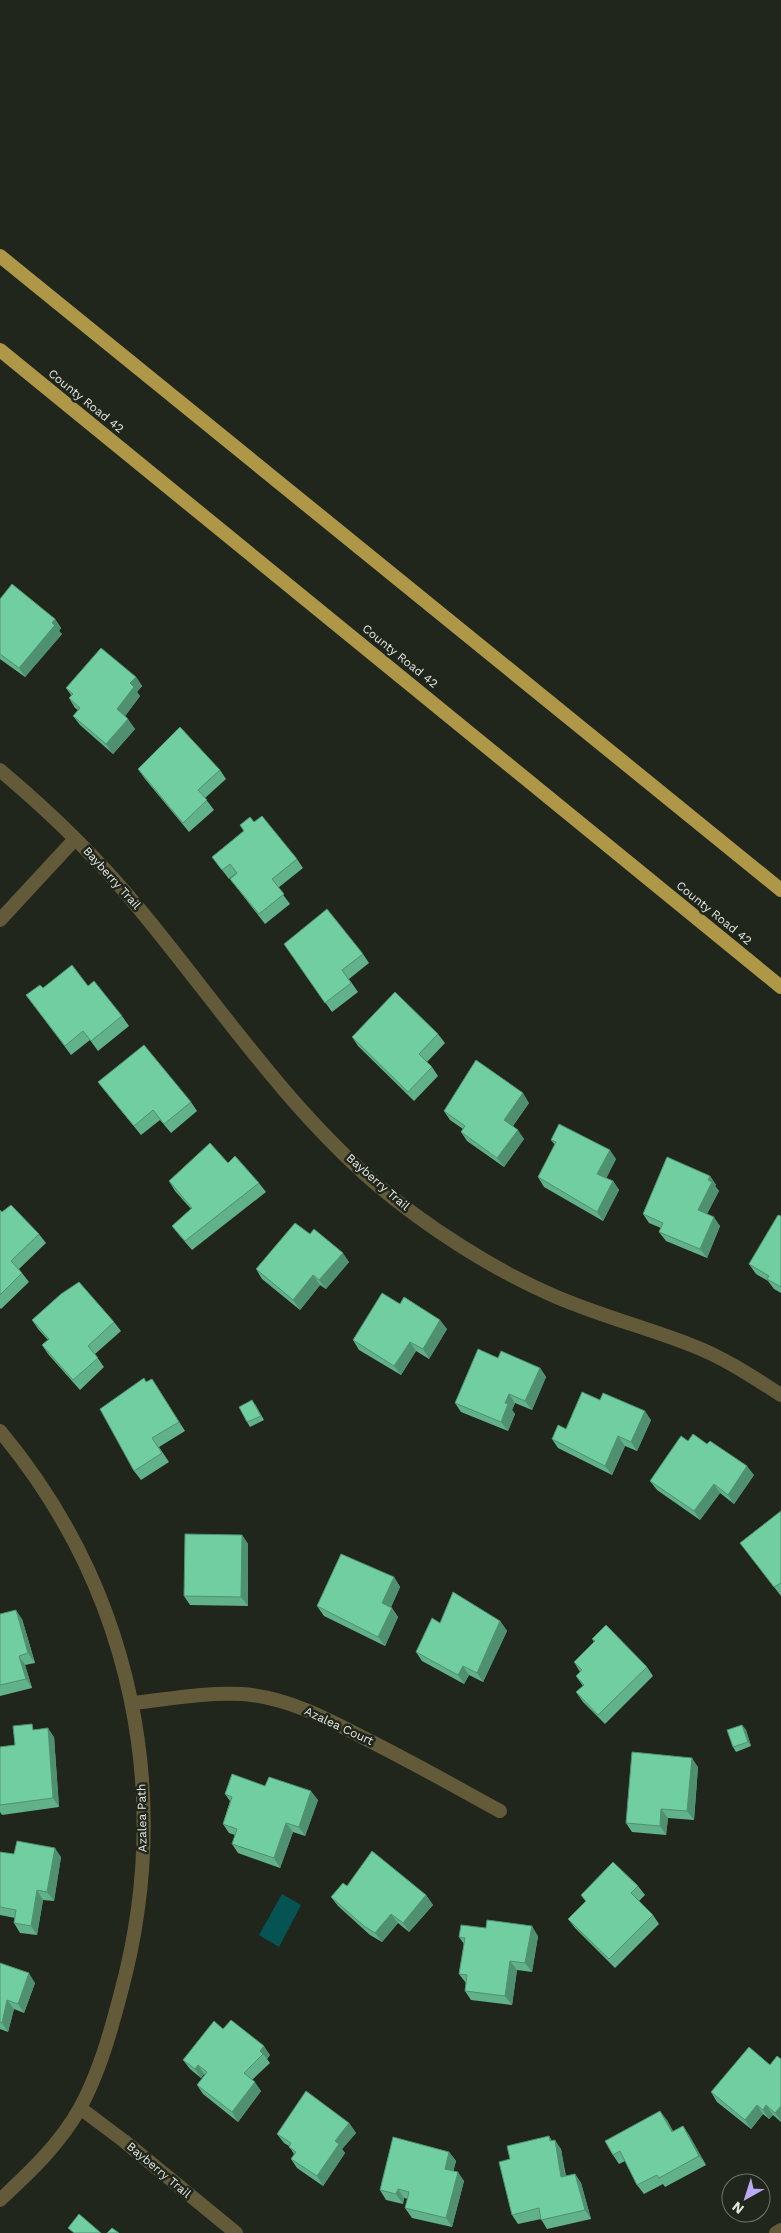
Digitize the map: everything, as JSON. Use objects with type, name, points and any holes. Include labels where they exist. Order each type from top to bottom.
[{"type":"highway","points":[[0,256],[781,890]]},
{"type":"highway","name":"County Road 42","points":[[0,350],[781,987]]},
{"type":"street","name":"Bayberry Trail","points":[[0,770],[35,800],[106,870],[142,911],[298,1106],[375,1183],[415,1214],[502,1270],[568,1302],[694,1346],[738,1368],[781,1395]]},
{"type":"street","points":[[0,920],[75,839]]},
{"type":"street","name":"Azalea Path","points":[[0,1431],[50,1499],[77,1547],[97,1589],[115,1637],[133,1703],[140,1748],[144,1849],[141,1892],[129,1963],[98,2068],[80,2108],[57,2143],[0,2200]]},
{"type":"street","name":"Azalea Court","points":[[133,1703],[206,1694],[244,1694],[280,1702],[316,1714],[403,1758],[500,1811]]},
{"type":"street","name":"Bayberry Trail","points":[[80,2108],[124,2141],[236,2233]]},
{"type":"street","points":[[776,2233],[781,2230]]},
{"type":"water","points":[[282,1894],[301,1905],[279,1947],[259,1935]]},
{"type":"building","points":[[12,584],[55,619],[52,623],[55,625],[19,668],[0,654],[0,599]]},
{"type":"building","points":[[101,648],[136,677],[130,683],[134,687],[117,709],[128,719],[106,744],[73,716],[80,708],[69,698],[73,694],[66,688]]},
{"type":"building","points":[[180,727],[220,770],[198,790],[207,800],[183,823],[138,769]]},
{"type":"building","points":[[262,816],[297,859],[272,879],[284,894],[259,914],[230,879],[237,873],[230,864],[222,870],[212,857],[244,831],[240,825],[250,817],[254,822]]},
{"type":"building","points":[[327,909],[363,954],[342,970],[351,983],[325,1003],[284,944]]},
{"type":"building","points":[[72,965],[88,986],[94,981],[122,1016],[91,1041],[83,1031],[65,1046],[26,995],[40,985],[43,988]]},
{"type":"building","points":[[395,992],[438,1034],[419,1054],[432,1067],[408,1092],[352,1037]]},
{"type":"building","points":[[144,1045],[191,1102],[164,1124],[153,1110],[134,1126],[98,1082]]},
{"type":"building","points":[[476,1060],[523,1093],[504,1120],[518,1130],[497,1158],[461,1132],[465,1126],[444,1111]]},
{"type":"building","points":[[559,1124],[610,1150],[597,1174],[613,1181],[597,1212],[538,1177],[556,1142],[551,1140]]},
{"type":"building","points":[[210,1143],[228,1163],[235,1156],[259,1183],[185,1241],[172,1226],[192,1208],[169,1181]]},
{"type":"building","points":[[667,1157],[710,1176],[708,1180],[712,1182],[698,1210],[714,1217],[700,1249],[659,1232],[663,1223],[643,1214]]},
{"type":"building","points":[[11,1205],[39,1234],[11,1261],[22,1273],[0,1295],[0,1210],[2,1212]]},
{"type":"building","points":[[778,1215],[781,1216],[781,1287],[767,1279],[769,1276],[749,1264]]},
{"type":"building","points":[[295,1223],[310,1234],[314,1229],[343,1253],[319,1280],[313,1275],[293,1300],[256,1269]]},
{"type":"building","points":[[79,1282],[114,1322],[88,1346],[98,1358],[73,1380],[42,1345],[49,1339],[32,1320],[61,1294]]},
{"type":"building","points":[[382,1293],[400,1304],[404,1297],[440,1320],[423,1349],[410,1342],[394,1366],[353,1340]]},
{"type":"building","points":[[478,1349],[498,1358],[501,1351],[540,1368],[525,1401],[509,1394],[505,1403],[508,1404],[501,1422],[455,1403]]},
{"type":"building","points":[[144,1378],[146,1382],[152,1379],[179,1422],[152,1438],[162,1453],[134,1471],[100,1409]]},
{"type":"building","points":[[582,1392],[600,1400],[603,1393],[645,1411],[631,1442],[618,1436],[605,1466],[552,1439],[558,1425],[566,1429]]},
{"type":"building","points":[[252,1400],[261,1416],[247,1422],[239,1407]]},
{"type":"building","points":[[693,1434],[707,1444],[710,1441],[747,1466],[728,1495],[714,1484],[694,1511],[650,1481],[681,1436],[688,1441]]},
{"type":"building","points":[[781,1511],[781,1583],[774,1587],[740,1543]]},
{"type":"building","points":[[185,1534],[242,1535],[241,1597],[184,1596]]},
{"type":"building","points":[[341,1554],[394,1577],[382,1603],[392,1608],[378,1637],[317,1606]]},
{"type":"building","points":[[453,1592],[500,1621],[477,1673],[463,1666],[458,1675],[416,1652],[432,1618],[440,1623]]},
{"type":"building","points":[[16,1610],[28,1653],[19,1656],[26,1679],[0,1685],[0,1614]]},
{"type":"building","points":[[606,1625],[647,1667],[598,1715],[576,1692],[584,1685],[576,1676],[582,1670],[574,1662],[595,1641],[592,1639]]},
{"type":"building","points":[[32,1724],[33,1730],[48,1728],[53,1798],[0,1805],[0,1747],[15,1745],[13,1726]]},
{"type":"building","points":[[742,1725],[748,1742],[733,1747],[727,1730]]},
{"type":"building","points":[[632,1752],[692,1758],[687,1811],[661,1809],[660,1826],[626,1823]]},
{"type":"building","points":[[232,1774],[265,1786],[269,1777],[311,1791],[299,1827],[286,1823],[274,1858],[232,1844],[237,1829],[223,1824],[232,1797],[225,1794]]},
{"type":"building","points":[[17,1841],[55,1848],[47,1892],[37,1890],[31,1926],[14,1923],[16,1910],[0,1907],[0,1852],[14,1854]]},
{"type":"building","points":[[372,1851],[426,1895],[403,1923],[391,1914],[375,1933],[364,1926],[331,1897],[343,1883],[347,1886]]},
{"type":"building","points":[[613,1862],[638,1886],[631,1893],[653,1915],[609,1959],[568,1919],[586,1901],[581,1895]]},
{"type":"building","points":[[487,1920],[532,1926],[525,1963],[510,1961],[505,1996],[465,1991],[467,1975],[459,1974],[465,1938],[459,1937],[461,1925],[486,1928]]},
{"type":"building","points":[[0,1963],[29,1973],[18,2004],[7,2000],[2,2023],[0,2022]]},
{"type":"building","points":[[231,2020],[264,2046],[260,2051],[263,2054],[244,2073],[255,2082],[232,2112],[197,2085],[207,2072],[198,2065],[195,2069],[183,2060],[214,2021],[223,2029]]},
{"type":"building","points":[[749,2047],[770,2065],[777,2056],[781,2059],[781,2106],[775,2113],[766,2105],[763,2110],[757,2105],[745,2120],[711,2092]]},
{"type":"building","points":[[306,2091],[349,2123],[335,2141],[339,2144],[317,2176],[291,2159],[296,2152],[289,2147],[291,2143],[277,2134]]},
{"type":"building","points":[[660,2111],[672,2132],[683,2126],[699,2156],[659,2178],[657,2175],[637,2185],[620,2151],[613,2155],[605,2141]]},
{"type":"building","points":[[549,2136],[550,2141],[555,2140],[561,2177],[575,2174],[585,2210],[541,2220],[539,2208],[512,2215],[499,2162],[510,2159],[507,2146]]},
{"type":"building","points":[[393,2137],[449,2152],[445,2169],[458,2172],[446,2218],[405,2208],[409,2192],[398,2189],[396,2194],[380,2190]]},
{"type":"building","points":[[79,2214],[101,2233],[74,2233],[68,2228]]},
{"type":"building","points":[[112,2228],[119,2233],[107,2233]]}]
